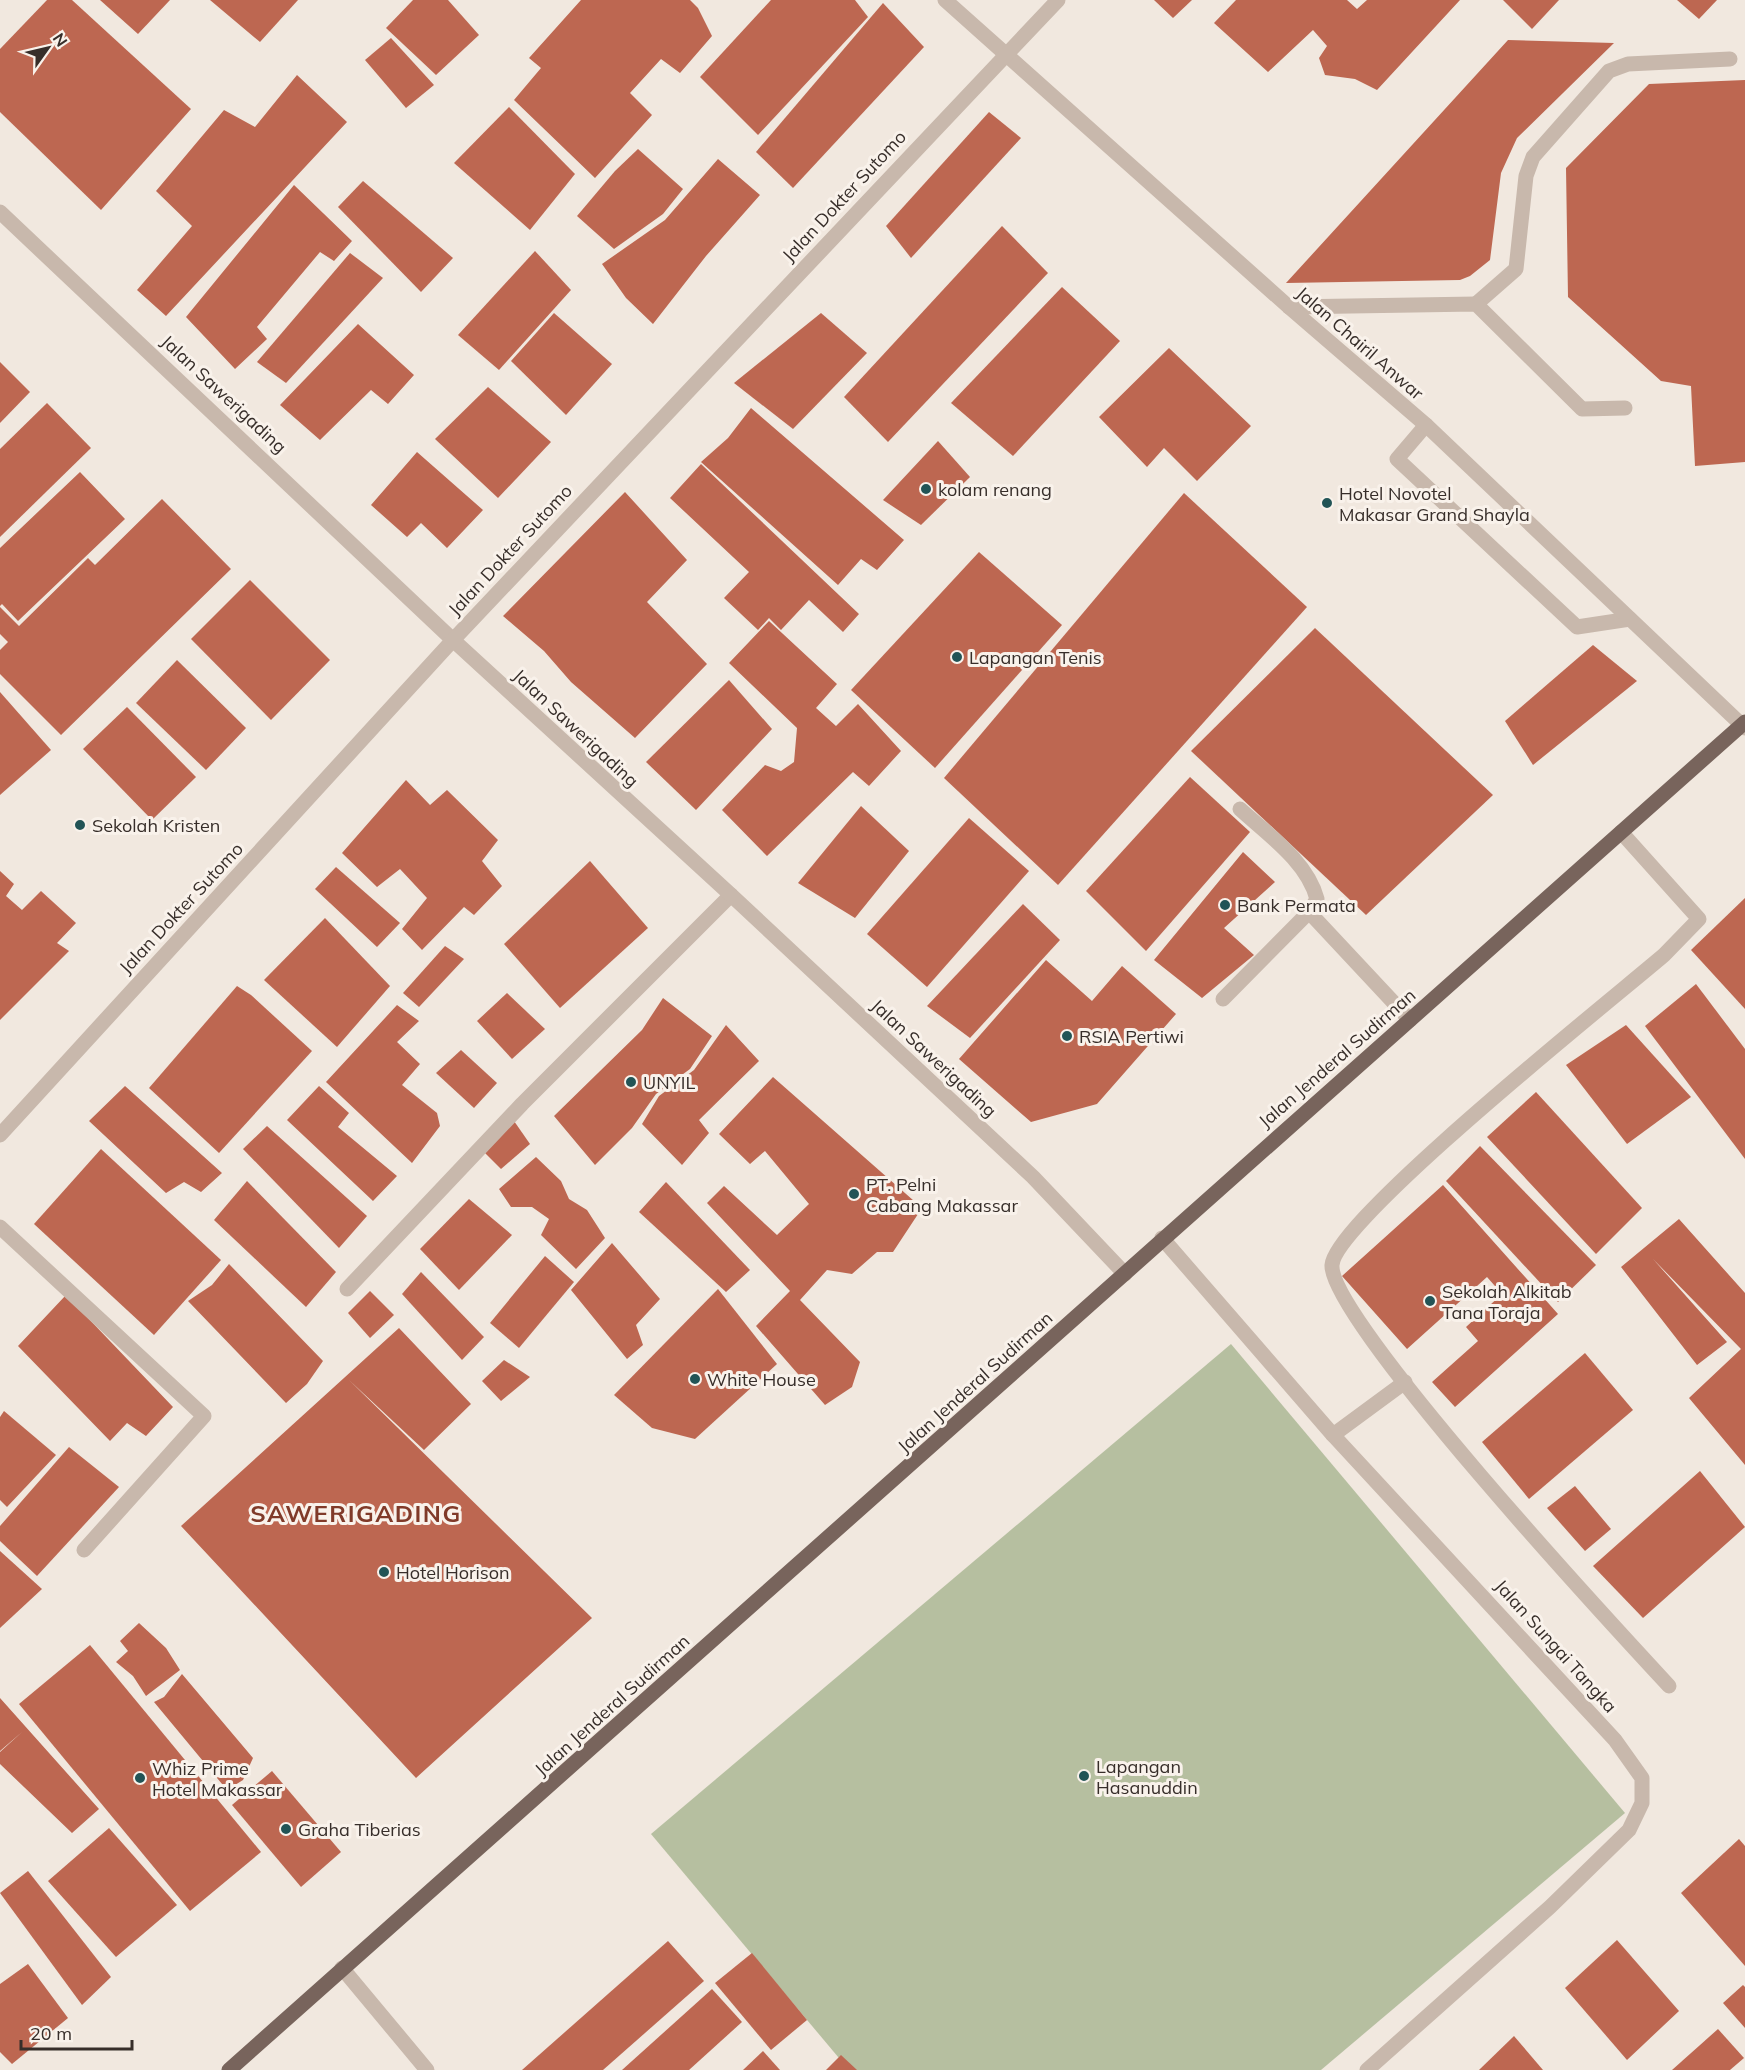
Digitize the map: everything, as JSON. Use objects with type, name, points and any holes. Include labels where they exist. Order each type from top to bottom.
[{"type":"main road","name":"Jalan Jenderal Sudirman","points":[[229,2070],[342,1968],[597,1746],[1125,1274],[1162,1238],[1744,725]]},
{"type":"street","name":"Jalan Chairil Anwar","points":[[945,0],[1289,307],[1426,425],[1744,725]]},
{"type":"street","name":"Jalan Dokter Sutomo","points":[[0,1135],[453,640],[1058,0]]},
{"type":"street","points":[[1289,307],[1476,304],[1516,269],[1526,176],[1533,157],[1609,71],[1628,64],[1730,58]]},
{"type":"street","name":"Jalan Sawerigading","points":[[0,212],[453,640],[732,895],[1033,1177],[1125,1274]]},
{"type":"street","points":[[1476,304],[1582,409],[1625,408]]},
{"type":"street","points":[[1426,425],[1397,459],[1577,627],[1630,619]]},
{"type":"street","points":[[1223,999],[1309,912],[1317,899],[1314,888],[1297,862],[1240,809]]},
{"type":"street","points":[[1621,832],[1699,919],[1664,955],[1425,1158],[1384,1196],[1342,1242],[1332,1264],[1338,1287],[1406,1382],[1455,1445],[1577,1586],[1669,1686]]},
{"type":"street","points":[[346,1289],[522,1104],[732,895]]},
{"type":"street","points":[[1309,912],[1410,1020]]},
{"type":"street","points":[[0,1227],[204,1416],[84,1550]]},
{"type":"street","name":"Jalan Sungai Tangka","points":[[1162,1238],[1333,1435],[1615,1740],[1642,1778],[1642,1803],[1629,1830],[1550,1907],[1367,2070]]},
{"type":"street","points":[[1333,1435],[1406,1382]]},
{"type":"street","points":[[342,1968],[427,2070]]},
{"type":"green space","points":[[1231,1344],[1625,1813],[1321,2070],[849,2070],[651,1834]]},
{"type":"building","points":[[47,0],[72,0],[191,109],[101,210],[0,112],[0,49]]},
{"type":"building","points":[[100,0],[170,0],[138,34]]},
{"type":"building","points":[[210,0],[298,0],[260,42]]},
{"type":"building","points":[[413,0],[448,0],[479,35],[436,75],[386,28]]},
{"type":"building","points":[[581,0],[690,0],[698,8],[712,36],[680,73],[661,59],[630,93],[652,115],[595,178],[514,100],[541,68],[529,58]]},
{"type":"building","points":[[771,0],[855,0],[868,17],[758,135],[700,77]]},
{"type":"building","points":[[1154,0],[1192,0],[1173,18]]},
{"type":"building","points":[[1236,0],[1347,0],[1357,9],[1367,0],[1460,0],[1377,90],[1355,79],[1325,75],[1319,58],[1327,46],[1313,30],[1268,72],[1214,23]]},
{"type":"building","points":[[1503,0],[1559,0],[1532,29]]},
{"type":"building","points":[[1677,0],[1717,0],[1699,19]]},
{"type":"building","points":[[883,3],[924,47],[793,188],[756,152]]},
{"type":"building","points":[[391,38],[434,85],[406,108],[365,60]]},
{"type":"building","points":[[1508,40],[1614,43],[1517,138],[1501,173],[1490,260],[1470,276],[1460,280],[1286,283]]},
{"type":"building","points":[[297,75],[347,122],[166,316],[137,290],[192,226],[156,191],[224,110],[255,127]]},
{"type":"building","points":[[1745,80],[1745,462],[1695,466],[1691,386],[1661,381],[1568,297],[1566,168],[1649,84]]},
{"type":"building","points":[[509,107],[575,174],[530,230],[454,163]]},
{"type":"building","points":[[989,112],[1021,138],[911,258],[886,226]]},
{"type":"building","points":[[638,149],[683,189],[663,214],[614,249],[577,216],[615,171]]},
{"type":"building","points":[[718,159],[760,195],[706,256],[653,324],[626,298],[602,264],[665,220]]},
{"type":"building","points":[[363,181],[453,258],[421,292],[338,207]]},
{"type":"building","points":[[294,185],[352,241],[334,261],[320,252],[257,327],[267,339],[235,369],[186,317]]},
{"type":"building","points":[[1002,226],[1048,273],[888,442],[844,397]]},
{"type":"building","points":[[535,251],[571,290],[499,370],[458,335]]},
{"type":"building","points":[[350,253],[383,278],[286,383],[257,362]]},
{"type":"building","points":[[1062,287],[1120,341],[1013,456],[951,403]]},
{"type":"building","points":[[554,313],[612,364],[566,415],[511,361]]},
{"type":"building","points":[[821,313],[867,353],[793,429],[734,383]]},
{"type":"building","points":[[358,324],[414,375],[388,404],[371,390],[320,440],[280,405]]},
{"type":"building","points":[[1169,348],[1251,426],[1197,481],[1164,448],[1147,467],[1099,417]]},
{"type":"building","points":[[0,362],[30,392],[0,423]]},
{"type":"building","points":[[488,387],[551,442],[498,498],[435,439]]},
{"type":"building","points":[[47,403],[91,448],[0,537],[0,449]]},
{"type":"building","points":[[751,408],[904,540],[877,570],[861,559],[838,585],[701,462],[728,438]]},
{"type":"building","name":"kolam renang","points":[[938,441],[970,477],[921,525],[883,500]]},
{"type":"building","points":[[417,452],[483,510],[447,548],[421,523],[407,537],[371,505]]},
{"type":"building","points":[[701,464],[859,614],[843,632],[809,600],[781,630],[769,618],[758,630],[724,598],[749,572],[670,498]]},
{"type":"building","points":[[80,472],[125,519],[18,621],[2,604],[0,606],[0,548]]},
{"type":"building","points":[[625,492],[687,560],[647,602],[707,664],[635,738],[571,682],[544,651],[503,616]]},
{"type":"building","points":[[1184,493],[1307,607],[1058,885],[944,778]]},
{"type":"building","points":[[162,499],[231,569],[61,735],[0,674],[0,650],[8,642],[0,634],[0,607],[19,626],[88,558],[95,565]]},
{"type":"building","name":"Lapangan Tenis","points":[[979,552],[1062,625],[935,768],[851,690]]},
{"type":"building","points":[[250,580],[330,660],[271,720],[191,639]]},
{"type":"building","points":[[769,621],[837,684],[816,708],[836,726],[858,704],[901,751],[869,786],[853,772],[767,856],[722,810],[765,765],[781,771],[794,762],[797,728],[729,663]]},
{"type":"building","points":[[1315,628],[1493,795],[1366,915],[1191,751]]},
{"type":"building","points":[[1593,645],[1637,681],[1533,765],[1505,721]]},
{"type":"building","points":[[177,660],[246,728],[206,770],[136,703]]},
{"type":"building","points":[[729,680],[772,729],[696,810],[646,762]]},
{"type":"building","points":[[0,692],[51,750],[0,795]]},
{"type":"building","points":[[127,707],[196,777],[152,820],[83,749]]},
{"type":"building","points":[[1190,777],[1250,832],[1146,951],[1086,891]]},
{"type":"building","points":[[406,780],[430,805],[447,790],[498,840],[482,861],[502,886],[474,915],[464,907],[422,950],[402,929],[427,898],[400,869],[377,887],[342,853]]},
{"type":"building","points":[[861,806],[909,851],[855,918],[798,883]]},
{"type":"building","points":[[969,818],[1029,871],[927,987],[867,934]]},
{"type":"building","name":"Bank Permata","points":[[1243,852],[1275,882],[1224,928],[1254,955],[1202,998],[1154,960]]},
{"type":"building","points":[[590,861],[648,928],[560,1008],[504,944]]},
{"type":"building","points":[[336,867],[400,923],[377,947],[315,889]]},
{"type":"building","points":[[0,871],[14,884],[6,896],[22,910],[41,891],[76,923],[57,943],[69,951],[0,1020]]},
{"type":"building","points":[[1745,898],[1745,1009],[1691,950]]},
{"type":"building","points":[[1023,904],[1060,940],[970,1038],[927,1006]]},
{"type":"building","points":[[325,918],[390,986],[337,1047],[264,980]]},
{"type":"building","points":[[445,946],[464,959],[419,1007],[403,993]]},
{"type":"building","name":"RSIA Pertiwi","points":[[1046,960],[1092,1001],[1122,966],[1176,1014],[1097,1104],[1031,1122],[959,1059]]},
{"type":"building","points":[[1696,984],[1745,1049],[1745,1159],[1645,1026]]},
{"type":"building","points":[[237,986],[251,995],[312,1051],[219,1153],[149,1088]]},
{"type":"building","points":[[507,993],[545,1029],[512,1059],[477,1021]]},
{"type":"building","name":"UNYIL","points":[[663,998],[712,1036],[690,1069],[656,1094],[632,1128],[595,1165],[554,1116],[642,1030]]},
{"type":"building","points":[[397,1005],[419,1021],[397,1042],[420,1064],[402,1085],[437,1113],[440,1126],[412,1163],[326,1082]]},
{"type":"building","points":[[726,1025],[759,1061],[699,1120],[709,1133],[682,1165],[642,1124],[659,1096],[694,1070]]},
{"type":"building","points":[[1626,1025],[1691,1097],[1627,1144],[1566,1065]]},
{"type":"building","points":[[461,1050],[497,1083],[474,1108],[436,1073]]},
{"type":"building","name":"PT. Pelni Cabang Makassar","points":[[773,1077],[922,1208],[893,1252],[877,1252],[852,1274],[827,1270],[800,1300],[860,1362],[852,1387],[825,1405],[756,1326],[790,1291],[707,1203],[724,1186],[777,1235],[809,1204],[765,1151],[750,1164],[719,1134]]},
{"type":"building","points":[[125,1086],[222,1173],[201,1192],[184,1182],[166,1193],[89,1121]]},
{"type":"building","points":[[319,1086],[349,1113],[338,1127],[397,1176],[373,1201],[287,1120]]},
{"type":"building","points":[[1536,1092],[1642,1208],[1596,1254],[1487,1137]]},
{"type":"building","points":[[514,1121],[530,1144],[501,1169],[483,1151]]},
{"type":"building","points":[[267,1126],[367,1216],[339,1248],[243,1149]]},
{"type":"building","points":[[1480,1146],[1596,1265],[1558,1302],[1446,1181]]},
{"type":"building","points":[[101,1149],[221,1260],[154,1335],[34,1224]]},
{"type":"building","points":[[536,1157],[561,1181],[569,1199],[587,1210],[605,1238],[576,1269],[541,1235],[549,1219],[532,1207],[511,1207],[499,1189]]},
{"type":"building","points":[[247,1181],[336,1272],[306,1307],[214,1220]]},
{"type":"building","points":[[666,1182],[750,1270],[726,1292],[639,1212]]},
{"type":"building","points":[[1443,1185],[1558,1314],[1455,1407],[1432,1382],[1478,1341],[1466,1327],[1502,1294],[1487,1277],[1407,1349],[1342,1276]]},
{"type":"building","points":[[469,1199],[512,1235],[459,1290],[420,1249]]},
{"type":"building","points":[[1679,1219],[1745,1293],[1745,1465],[1689,1398],[1741,1349],[1653,1259],[1727,1342],[1697,1365],[1621,1267]]},
{"type":"building","points":[[612,1243],[660,1299],[636,1325],[643,1345],[627,1359],[571,1290]]},
{"type":"building","points":[[545,1256],[574,1282],[519,1348],[490,1323]]},
{"type":"building","points":[[229,1264],[323,1361],[307,1384],[286,1403],[188,1301],[212,1285]]},
{"type":"building","points":[[421,1272],[484,1337],[462,1360],[402,1294]]},
{"type":"building","name":"White House","points":[[718,1289],[777,1364],[695,1439],[652,1428],[614,1395]]},
{"type":"building","points":[[370,1291],[394,1315],[370,1338],[348,1313]]},
{"type":"building","points":[[66,1295],[173,1407],[146,1436],[127,1423],[110,1441],[18,1346]]},
{"type":"building","name":"Hotel Horison","points":[[399,1328],[471,1404],[424,1450],[349,1380],[592,1618],[416,1778],[181,1526]]},
{"type":"building","points":[[1585,1353],[1633,1410],[1529,1499],[1482,1442]]},
{"type":"building","points":[[504,1360],[530,1377],[501,1401],[482,1381]]},
{"type":"building","points":[[4,1411],[56,1455],[7,1507],[0,1500],[0,1417]]},
{"type":"building","points":[[69,1447],[119,1487],[37,1576],[0,1541],[0,1526]]},
{"type":"building","points":[[1700,1471],[1745,1527],[1643,1618],[1593,1566]]},
{"type":"building","points":[[1575,1486],[1611,1529],[1585,1551],[1547,1508]]},
{"type":"building","points":[[0,1551],[42,1589],[0,1628]]},
{"type":"building","points":[[139,1623],[166,1648],[180,1670],[146,1696],[133,1676],[116,1662],[128,1651],[120,1641]]},
{"type":"building","name":"Whiz Prime Hotel Makassar","points":[[90,1645],[261,1852],[190,1911],[19,1704]]},
{"type":"building","points":[[182,1674],[253,1758],[243,1780],[227,1790],[154,1702],[164,1697]]},
{"type":"building","points":[[0,1698],[99,1809],[72,1833],[0,1764],[0,1752],[22,1732],[0,1751]]},
{"type":"building","name":"Graha Tiberias","points":[[272,1771],[341,1852],[301,1887],[232,1805]]},
{"type":"building","points":[[109,1828],[177,1905],[116,1957],[48,1881]]},
{"type":"building","points":[[1739,1839],[1745,1846],[1745,1966],[1681,1893]]},
{"type":"building","points":[[28,1871],[111,1977],[82,2005],[0,1893]]},
{"type":"building","points":[[1617,1940],[1679,2011],[1627,2060],[1565,1988]]},
{"type":"building","points":[[668,1941],[704,1981],[603,2070],[522,2070]]},
{"type":"building","points":[[752,1953],[807,2020],[771,2050],[715,1983]]},
{"type":"building","points":[[28,1964],[68,2018],[12,2064],[0,2052],[0,1984]]},
{"type":"building","points":[[1743,1985],[1745,1987],[1745,2028],[1723,2003]]},
{"type":"building","points":[[712,1989],[742,2022],[689,2070],[622,2070]]},
{"type":"building","points":[[1718,2029],[1744,2058],[1730,2070],[1672,2070]]},
{"type":"building","points":[[1514,2036],[1543,2070],[1479,2070]]},
{"type":"building","points":[[763,2051],[780,2070],[743,2070]]},
{"type":"building","points":[[841,2055],[857,2070],[826,2070]]},
{"type":"place","name":"kolam renang","points":[[926,489]]},
{"type":"place","name":"Hotel Novotel Makasar Grand Shayla","points":[[1327,503]]},
{"type":"place","name":"Lapangan Tenis","points":[[957,657]]},
{"type":"place","name":"Sekolah Kristen","points":[[80,825]]},
{"type":"place","name":"Bank Permata","points":[[1225,905]]},
{"type":"place","name":"RSIA Pertiwi","points":[[1067,1036]]},
{"type":"place","name":"UNYIL","points":[[631,1082]]},
{"type":"place","name":"PT. Pelni Cabang Makassar","points":[[854,1194]]},
{"type":"place","name":"Sekolah Alkitab Tana Toraja","points":[[1430,1301]]},
{"type":"place","name":"White House","points":[[695,1379]]},
{"type":"place","name":"Hotel Horison","points":[[384,1572]]},
{"type":"place","name":"Lapangan Hasanuddin","points":[[1084,1776]]},
{"type":"place","name":"Whiz Prime Hotel Makassar","points":[[140,1778]]},
{"type":"place","name":"Graha Tiberias","points":[[286,1829]]},
{"type":"district","name":"SAWERIGADING","points":[[356,1513]]}]
